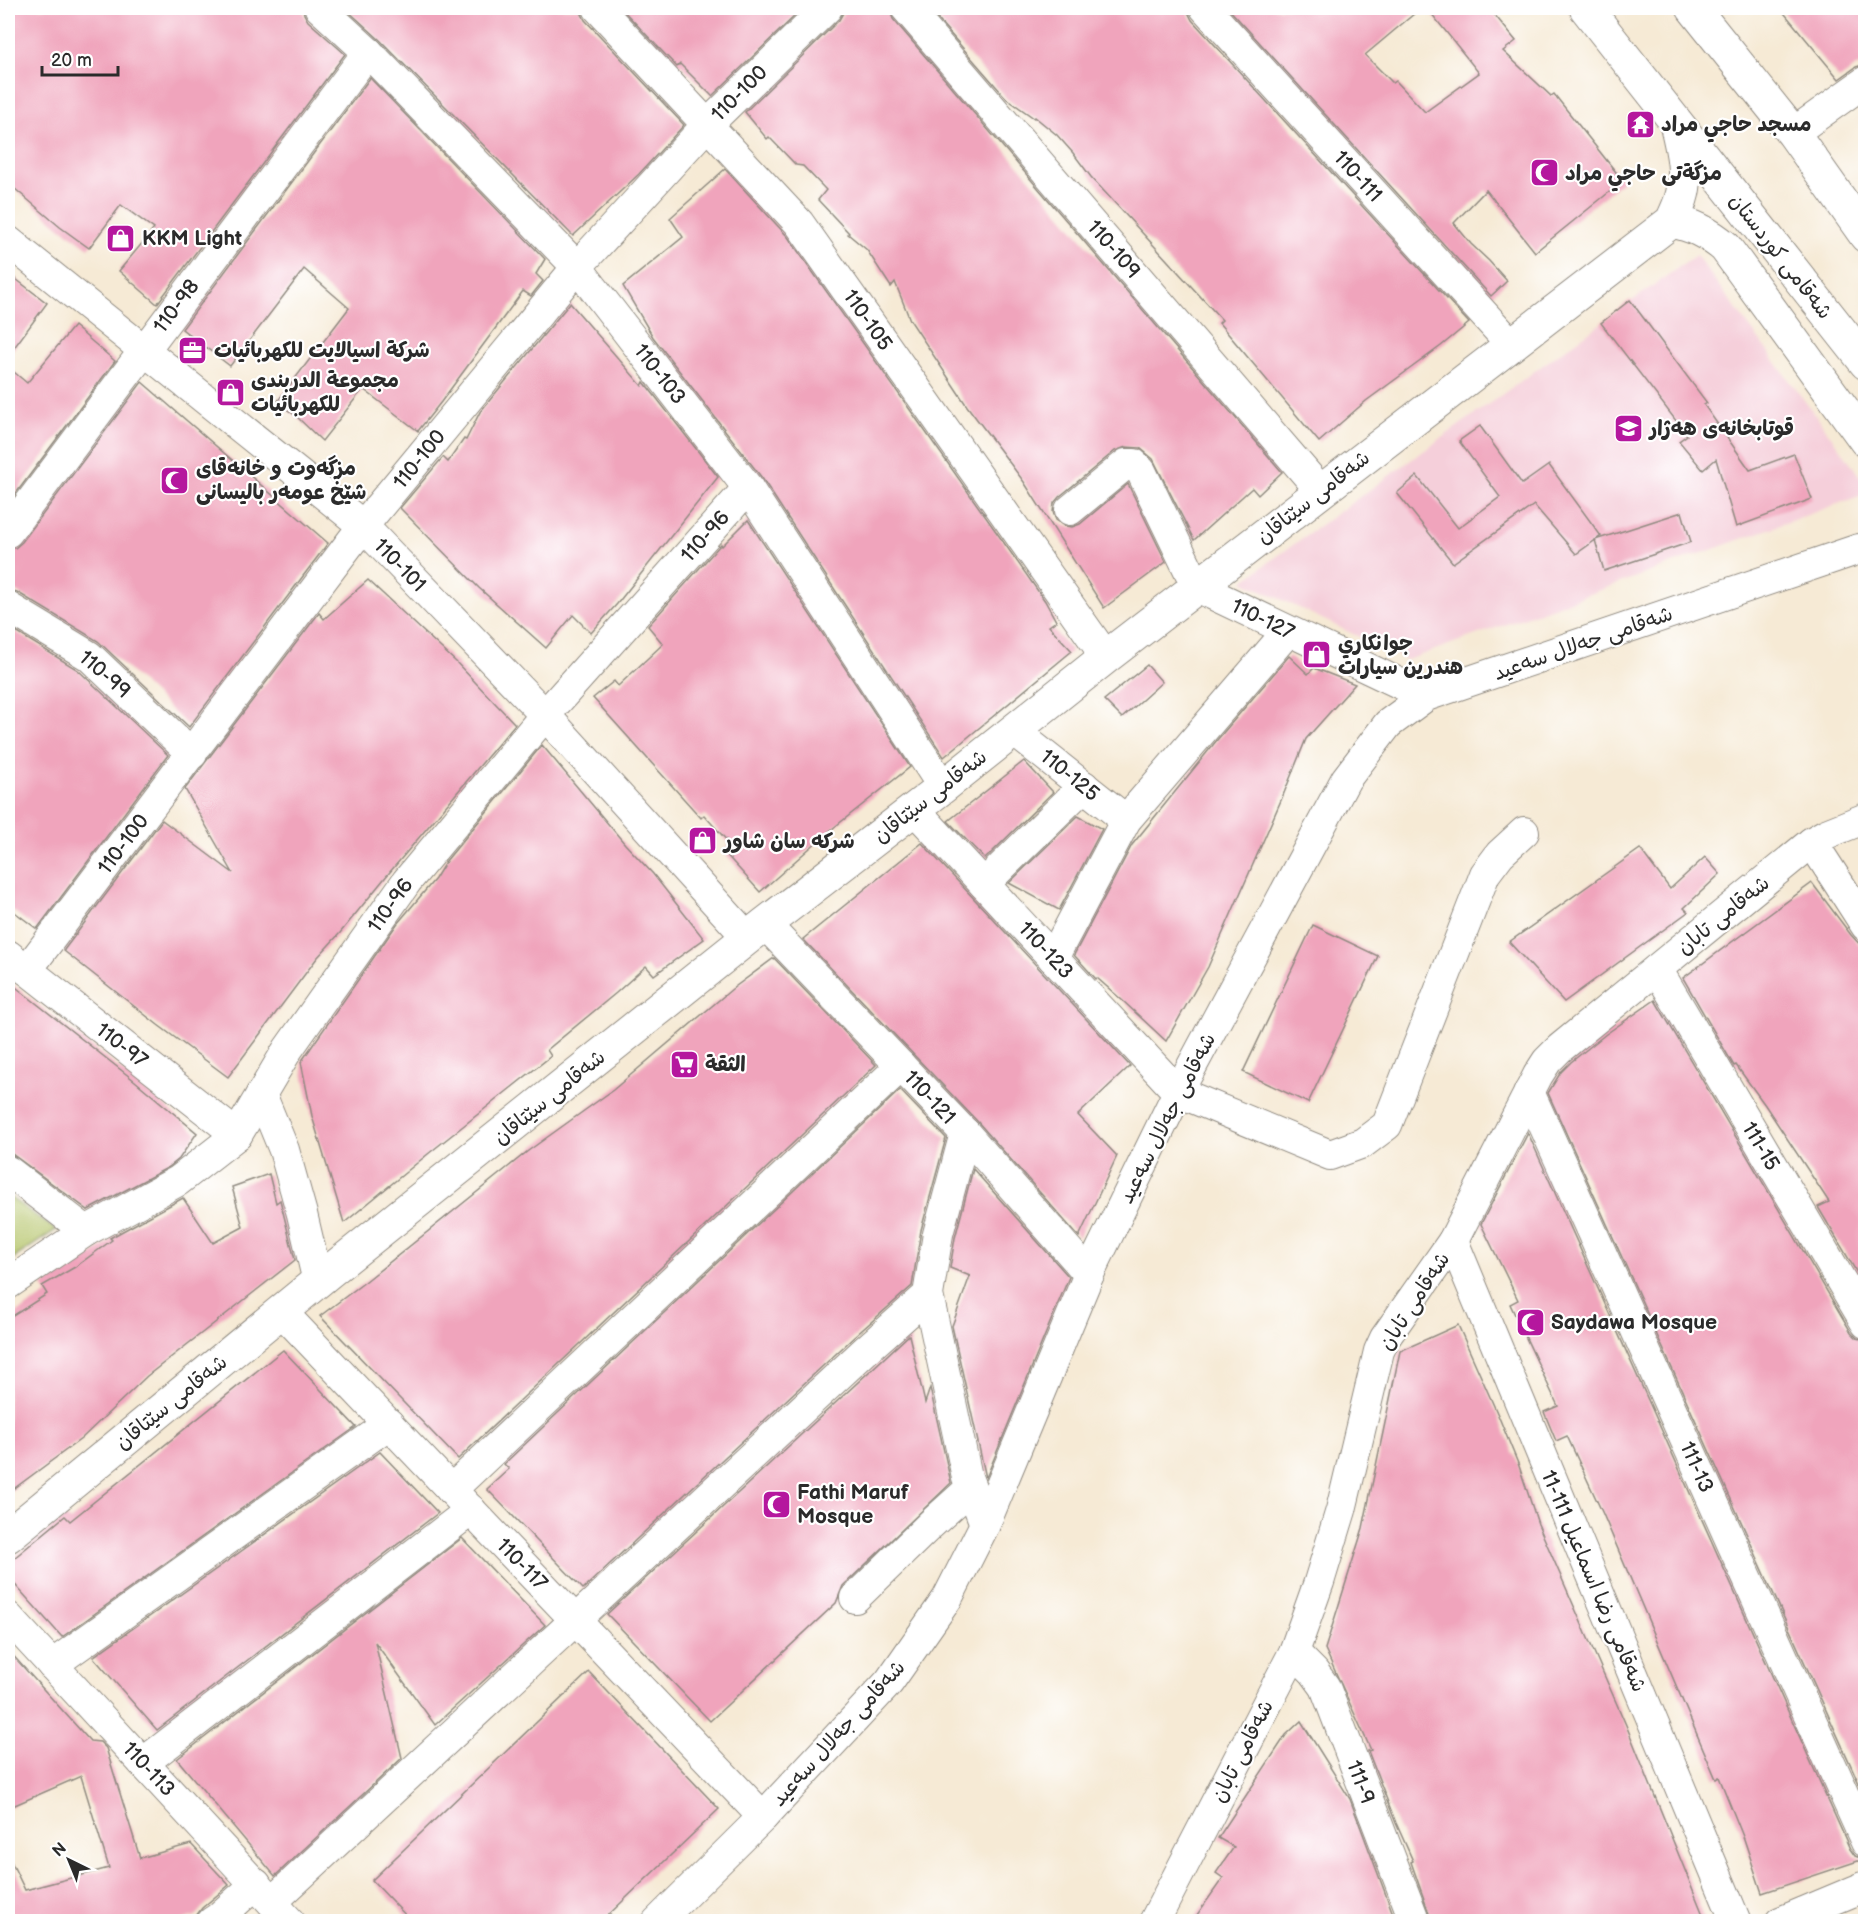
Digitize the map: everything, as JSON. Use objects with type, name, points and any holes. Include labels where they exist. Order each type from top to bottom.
[{"type":"main road","name":"شەقامی کوردستان","points":[[1586,8],[1866,363]]},
{"type":"main road","points":[[1693,8],[1793,133],[1866,236]]},
{"type":"main road","name":"شەقامی سێتاقان","points":[[8,1536],[281,1311],[756,931],[943,787],[1106,657],[1671,221],[1682,199],[1685,177],[1683,152],[1676,123]]},
{"type":"main road","points":[[1671,221],[1700,229],[1725,247],[1866,441]]},
{"type":"street","name":"110-103","points":[[320,8],[368,52],[577,267],[748,488],[943,787]]},
{"type":"street","name":"110-105","points":[[598,8],[800,223],[1106,657]]},
{"type":"street","name":"110-100","points":[[17,963],[192,754],[363,526],[577,267],[707,125],[827,8]]},
{"type":"street","name":"110-109","points":[[906,8],[1321,491]]},
{"type":"street","name":"110-111","points":[[1205,8],[1511,344]]},
{"type":"street","name":"110-98","points":[[10,524],[368,52]]},
{"type":"street","points":[[1793,133],[1866,81]]},
{"type":"street","name":"110-101","points":[[8,241],[363,526],[756,931]]},
{"type":"street","points":[[1070,510],[1126,464],[1134,464],[1141,471],[1151,490],[1197,587]]},
{"type":"street","name":"110-96","points":[[8,1284],[86,1231],[178,1180],[237,1135],[288,1049],[407,881],[545,715],[748,488]]},
{"type":"street","name":"شەقامی جەلال سەعید","points":[[657,1922],[763,1817],[889,1682],[947,1599],[985,1524],[1089,1274],[1178,1092],[1346,779],[1388,724],[1426,696],[1864,547]]},
{"type":"street","name":"110-127","points":[[1197,587],[1426,696]]},
{"type":"street","name":"110-99","points":[[8,607],[89,656],[192,754]]},
{"type":"street","points":[[1053,958],[1126,820],[1288,631]]},
{"type":"street","name":"110-125","points":[[1014,731],[1126,820]]},
{"type":"street","points":[[984,884],[1084,786]]},
{"type":"street","name":"110-123","points":[[914,809],[1178,1092]]},
{"type":"street","name":"شەقامی تابان","points":[[1154,1922],[1294,1652],[1341,1510],[1380,1351],[1394,1324],[1453,1241],[1547,1061],[1812,842],[1849,823],[1866,818]]},
{"type":"street","points":[[1178,1092],[1330,1155],[1364,1143],[1387,1125],[1485,873],[1500,854],[1524,832]]},
{"type":"street","points":[[1812,842],[1866,926]]},
{"type":"street","name":"110-121","points":[[756,931],[901,1066],[965,1133],[1089,1274]]},
{"type":"street","name":"110-97","points":[[17,963],[237,1135]]},
{"type":"street","name":"111-15","points":[[1657,969],[1866,1323]]},
{"type":"street","points":[[143,1763],[461,1500],[901,1066]]},
{"type":"street","name":"111-13","points":[[1529,1092],[1866,1842]]},
{"type":"street","points":[[261,1094],[284,1150],[318,1282]]},
{"type":"street","points":[[965,1133],[938,1234],[928,1295],[962,1454],[971,1488],[985,1524]]},
{"type":"street","points":[[8,1171],[86,1231]]},
{"type":"street","name":"شەقامی رضا اسماعيل 111-11","points":[[1453,1241],[1736,1922]]},
{"type":"street","points":[[212,1922],[218,1918],[276,1909],[575,1619],[928,1295]]},
{"type":"street","name":"110-117","points":[[281,1311],[763,1817]]},
{"type":"street","points":[[52,1665],[389,1424]]},
{"type":"street","points":[[855,1598],[971,1488]]},
{"type":"street","name":"110-113","points":[[8,1617],[276,1909]]},
{"type":"street","name":"111-9","points":[[1294,1652],[1325,1687],[1415,1922]]},
{"type":"street","points":[[1780,1922],[1866,1886]]},
{"type":"shaded area","points":[[1696,255],[1865,482],[1865,494],[1407,660],[1243,581]]},
{"type":"green space","points":[[8,1196],[56,1230],[8,1262]]},
{"type":"building","points":[[8,8],[303,8],[308,21],[345,54],[157,304],[119,271],[154,229],[121,205],[89,248],[8,183]]},
{"type":"building","points":[[345,8],[581,8],[585,20],[684,125],[639,174],[573,236],[380,40]]},
{"type":"building","points":[[621,8],[803,8],[712,96],[680,64],[677,67]]},
{"type":"building","points":[[844,8],[889,8],[893,19],[1282,472],[1258,495],[1252,488],[1194,540],[1153,459],[1140,448],[1126,447],[1115,451],[1059,497],[1054,503],[1053,512],[1056,520],[1065,526],[1072,527],[1080,524],[1128,484],[1166,562],[1104,608],[1024,482],[967,406],[910,320],[895,282],[891,287],[867,250],[848,234],[818,200],[826,190],[803,166],[796,165],[769,137],[767,139],[745,112],[839,20]]},
{"type":"building","points":[[928,8],[1188,8],[1192,20],[1469,323],[1366,401],[1319,442],[1219,323],[1222,320],[1091,177],[1057,135],[1007,99]]},
{"type":"building","points":[[1228,8],[1421,8],[1365,55],[1393,83],[1396,81],[1425,112],[1479,73],[1427,8],[1489,8],[1516,41],[1503,51],[1551,96],[1554,94],[1623,181],[1535,252],[1486,190],[1454,223],[1507,281],[1491,296]]},
{"type":"building","points":[[1780,8],[1866,8],[1866,64],[1856,67],[1839,79]]},
{"type":"building","points":[[370,78],[545,259],[536,274],[543,281],[531,296],[523,291],[418,431],[363,389],[322,441],[296,416],[277,402],[349,308],[304,269],[230,366],[182,329]]},
{"type":"building","points":[[725,169],[788,237],[1045,601],[1056,621],[1049,626],[1072,651],[944,757],[762,478],[653,337],[623,286],[683,237],[670,218]]},
{"type":"building","points":[[8,273],[47,303],[8,356]]},
{"type":"building","points":[[1630,300],[1707,403],[1704,405],[1750,470],[1794,454],[1812,499],[1736,527],[1716,459],[1703,470],[1679,441],[1687,435],[1601,323]]},
{"type":"building","points":[[570,303],[642,386],[644,382],[718,477],[617,604],[591,633],[573,615],[546,648],[479,588],[400,508],[443,457],[448,462],[464,439],[466,440],[480,412]]},
{"type":"building","points":[[74,326],[115,361],[8,504],[8,367],[27,383]]},
{"type":"building","points":[[142,382],[328,543],[189,727],[98,641],[17,592],[8,590],[8,549],[15,548],[22,542]]},
{"type":"building","points":[[1480,426],[1522,484],[1549,465],[1601,536],[1576,554],[1534,505],[1453,563],[1397,493],[1417,476],[1458,528],[1500,497],[1459,441]]},
{"type":"building","points":[[1682,512],[1691,542],[1604,571],[1595,540]]},
{"type":"building","points":[[748,520],[910,767],[827,833],[760,892],[723,851],[730,844],[704,815],[701,818],[593,698],[614,681],[618,686],[663,644],[648,626],[721,544],[722,546]]},
{"type":"building","points":[[368,580],[456,662],[515,724],[317,958],[228,1077],[64,950],[162,820],[233,873],[185,789],[319,613],[324,619]]},
{"type":"building","points":[[8,627],[78,670],[168,755],[37,929],[8,907]]},
{"type":"building","points":[[1289,656],[1308,674],[1314,668],[1355,684],[1306,739],[1208,967],[1166,1041],[1096,979],[1074,955],[1132,845]]},
{"type":"building","points":[[1147,665],[1162,682],[1122,718],[1104,700]]},
{"type":"building","points":[[542,745],[653,874],[704,939],[654,975],[646,966],[547,1050],[551,1056],[344,1223],[312,1116],[301,1062],[397,924]]},
{"type":"building","points":[[1024,761],[1053,792],[985,859],[948,821]]},
{"type":"building","points":[[1078,816],[1102,829],[1059,910],[1009,883]]},
{"type":"building","points":[[922,843],[1130,1066],[1078,1115],[1117,1156],[1079,1237],[977,1121],[803,939]]},
{"type":"building","points":[[1640,849],[1670,889],[1705,857],[1720,874],[1684,908],[1688,912],[1564,1002],[1509,942]]},
{"type":"building","points":[[1812,883],[1866,951],[1866,1288],[1818,1207],[1829,1202],[1765,1105],[1736,1065],[1734,1066],[1683,978]]},
{"type":"building","points":[[1313,925],[1378,956],[1308,1103],[1243,1072]]},
{"type":"building","points":[[774,958],[876,1065],[458,1459],[320,1316],[528,1151],[613,1090],[732,989]]},
{"type":"building","points":[[8,981],[197,1133],[179,1159],[169,1167],[88,1210],[8,1151]]},
{"type":"building","points":[[1655,1000],[1851,1332],[1857,1338],[1866,1340],[1866,1799],[1548,1093],[1561,1072],[1571,1062]]},
{"type":"building","points":[[900,1090],[946,1138],[921,1230],[912,1286],[583,1589],[487,1489],[509,1469],[504,1464]]},
{"type":"building","points":[[1528,1133],[1850,1849],[1855,1856],[1864,1859],[1762,1893],[1744,1839],[1719,1777],[1716,1779],[1603,1514],[1567,1436],[1556,1441],[1544,1412],[1558,1406],[1510,1304],[1518,1300],[1481,1224]]},
{"type":"building","points":[[973,1169],[1069,1277],[986,1478],[952,1326],[970,1276],[950,1268],[955,1238]]},
{"type":"building","points":[[269,1174],[276,1203],[280,1200],[295,1260],[147,1376],[81,1439],[8,1493],[8,1319],[47,1294],[42,1286],[75,1267],[112,1240],[110,1238],[183,1198],[213,1243],[243,1227],[232,1187]]},
{"type":"building","points":[[1458,1325],[1519,1466],[1538,1524],[1626,1725],[1706,1922],[1432,1922],[1411,1862],[1413,1861],[1368,1751],[1371,1750],[1325,1649],[1363,1528],[1400,1351]]},
{"type":"building","points":[[909,1335],[925,1403],[930,1388],[951,1483],[843,1586],[836,1603],[710,1721],[607,1614]]},
{"type":"building","points":[[283,1350],[356,1427],[62,1637],[8,1577],[8,1563],[65,1516],[70,1521]]},
{"type":"building","points":[[380,1452],[438,1513],[157,1730],[93,1657]]},
{"type":"building","points":[[462,1538],[545,1625],[435,1725],[375,1642],[402,1758],[275,1876],[177,1759]]},
{"type":"building","points":[[8,1650],[90,1741],[100,1742],[106,1748],[140,1858],[191,1844],[229,1885],[196,1916],[177,1922],[8,1922],[8,1855],[25,1890],[109,1868],[81,1776],[8,1808]]},
{"type":"building","points":[[589,1672],[719,1809],[601,1922],[412,1922],[372,1880]]},
{"type":"building","points":[[1301,1721],[1350,1799],[1396,1922],[1192,1922],[1223,1878],[1216,1873],[1234,1847],[1218,1838],[1286,1735]]},
{"type":"place","name":"مسجد حاجي مراد","points":[[1640,124]]},
{"type":"place","name":"مزگةتی حاجي مراد","points":[[1544,173]]},
{"type":"place","name":"KKM Light","points":[[121,238]]},
{"type":"place","name":"شركة اسيالايت للكهربائيات","points":[[193,350]]},
{"type":"place","name":"مجموعة الدربندی للكهربائیات","points":[[230,392]]},
{"type":"place","name":"قوتابخانەی هەژار","points":[[1628,428]]},
{"type":"place","name":"مزگەوت و خانەقای شێخ عومەر بالیسانی","points":[[175,480]]},
{"type":"place","name":"جوانكاري هندرين سيارات","points":[[1317,655]]},
{"type":"place","name":"شرکە سان شاور","points":[[703,841]]},
{"type":"place","name":"الثقة","points":[[684,1064]]},
{"type":"place","name":"Saydawa Mosque","points":[[1530,1322]]},
{"type":"place","name":"Fathi Maruf Mosque","points":[[776,1504]]}]
